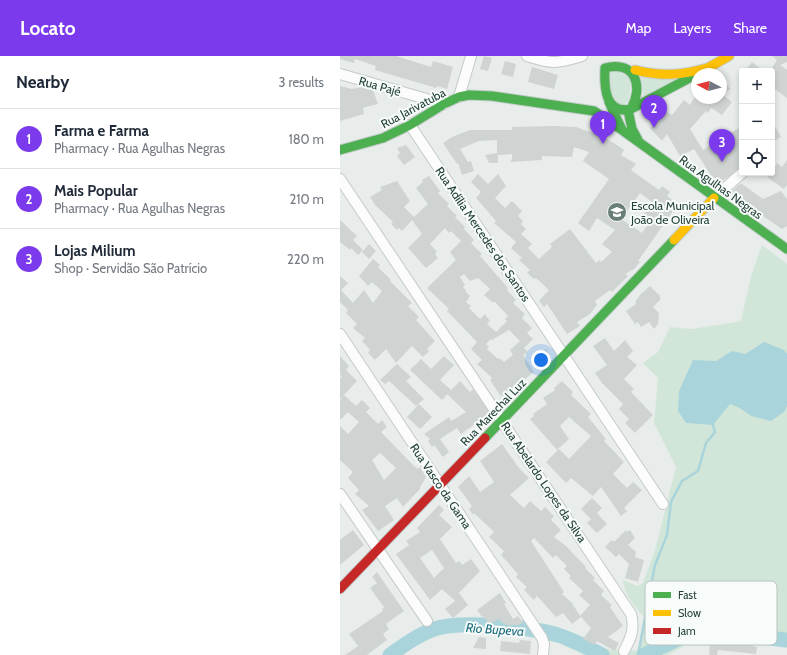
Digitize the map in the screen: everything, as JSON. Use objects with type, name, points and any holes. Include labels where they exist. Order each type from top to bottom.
[{"type":"main road","points":[[603,56],[605,68],[604,78],[608,99],[598,104],[594,111],[601,118],[623,111],[691,77]]},
{"type":"main road","points":[[605,68],[614,60],[622,60],[631,65],[670,76],[684,75],[711,67],[729,56]]},
{"type":"main road","points":[[623,111],[637,98],[637,78],[631,65]]},
{"type":"main road","name":"Rua Jarivatuba","points":[[340,150],[383,138],[410,125],[444,104],[459,97],[469,95],[492,96],[594,111]]},
{"type":"main road","name":"Rua Agulhas Negras","points":[[608,99],[623,111],[642,144]]},
{"type":"main road","name":"Rua Agulhas Negras","points":[[622,130],[623,111]]},
{"type":"main road","name":"Rua Agulhas Negras","points":[[601,118],[642,144],[714,198],[787,249]]},
{"type":"main road","name":"Rua Marechal Luz","points":[[340,590],[714,198]]},
{"type":"street","points":[[459,97],[471,56]]},
{"type":"street","points":[[527,56],[551,63],[558,63],[582,56]]},
{"type":"street","name":"Rua Pajé","points":[[340,74],[444,104]]},
{"type":"street","name":"Rua Adília Mercedes dos Santos","points":[[410,125],[664,504]]},
{"type":"street","points":[[714,198],[739,176]]},
{"type":"street","name":"Rua Abelardo Lopes da Silva","points":[[340,179],[632,614],[634,629],[624,651]]},
{"type":"street","name":"Rua Vasco da Gama","points":[[340,334],[542,638],[544,644],[543,655]]},
{"type":"street","points":[[340,494],[427,621]]},
{"type":"green space","points":[[613,69],[631,78],[629,101],[624,104],[615,100],[611,90],[610,79]]},
{"type":"green space","points":[[641,76],[677,79],[644,97]]},
{"type":"green space","points":[[762,245],[787,264],[787,646],[777,645],[777,581],[645,581],[645,618],[637,610],[625,590],[623,580],[637,586],[643,583],[655,550],[676,467],[654,423],[658,378],[643,363],[658,352],[670,327],[692,329],[741,321],[751,276]]},
{"type":"green space","points":[[645,618],[645,645],[686,645],[668,655],[584,655],[562,645],[560,628],[598,646],[608,649],[618,651],[640,650]]},
{"type":"water","points":[[764,342],[784,350],[787,354],[787,406],[784,412],[771,421],[751,416],[740,408],[730,404],[713,425],[686,423],[678,411],[679,391],[693,360],[716,361],[732,351],[745,354]]},
{"type":"building","points":[[340,56],[396,56],[431,67],[433,61],[453,67],[447,89],[437,86],[436,88],[375,70],[376,66],[355,59],[354,63],[340,59]]},
{"type":"building","points":[[484,56],[492,58],[488,71],[480,69]]},
{"type":"building","points":[[772,56],[787,56],[787,62],[780,65],[787,70],[787,98],[775,89],[775,68],[772,68],[777,60]]},
{"type":"building","points":[[505,61],[516,64],[513,77],[501,74]]},
{"type":"building","points":[[752,62],[760,68],[747,68]]},
{"type":"building","points":[[532,67],[558,75],[554,89],[528,82]]},
{"type":"building","points":[[340,86],[352,89],[362,87],[373,90],[378,104],[363,108],[364,114],[340,121]]},
{"type":"building","points":[[727,98],[732,102],[722,115],[711,108],[708,113],[706,111],[690,129],[703,150],[739,128],[739,169],[717,185],[694,149],[680,156],[667,134],[662,141],[650,128],[665,111],[672,115],[684,100],[690,105],[691,103],[727,104]]},
{"type":"building","points":[[775,126],[781,137],[775,140]]},
{"type":"building","points":[[512,127],[576,127],[601,136],[624,150],[621,155],[636,164],[631,170],[659,190],[662,186],[670,192],[667,196],[678,204],[638,261],[640,262],[634,269],[625,274],[628,276],[612,292],[610,290],[595,301],[597,305],[590,314],[577,322],[580,326],[567,334],[547,304],[544,307],[539,301],[549,290],[536,278],[534,279],[527,273],[530,270],[519,260],[522,258],[511,248],[516,242],[494,223],[496,221],[476,198],[481,192],[471,182],[478,174],[488,184],[498,174],[506,186],[495,198],[505,208],[512,201],[522,211],[518,216],[523,221],[521,224],[526,229],[521,234],[532,244],[528,248],[539,259],[552,247],[550,244],[570,229],[596,263],[599,260],[601,262],[612,252],[602,244],[615,230],[597,218],[589,231],[578,223],[609,179],[583,161],[589,152],[574,147],[572,157],[542,156],[542,160],[510,162],[512,159],[512,154],[498,155],[498,163],[489,163],[485,155],[497,153],[497,140],[479,141],[460,149],[468,162],[471,161],[474,171],[462,175],[458,163],[457,164],[443,143],[452,137],[470,130],[512,130]],"holes":[[[640,193],[652,202],[641,218],[649,223],[642,233],[621,219]]]},
{"type":"building","points":[[406,145],[415,157],[404,165],[397,156],[400,153],[397,148]]},
{"type":"building","points":[[787,160],[787,185],[784,189],[767,177],[775,176],[775,167],[777,163],[782,167]]},
{"type":"building","points":[[429,176],[440,191],[438,193],[449,204],[447,206],[457,216],[455,217],[465,227],[464,229],[474,240],[471,243],[482,254],[480,256],[508,288],[507,290],[516,300],[513,303],[525,314],[522,318],[532,328],[527,333],[533,339],[524,348],[528,352],[523,355],[534,372],[503,396],[500,395],[490,380],[492,378],[477,364],[482,360],[471,349],[477,342],[447,311],[449,309],[427,288],[456,260],[450,252],[461,241],[451,231],[449,233],[445,228],[430,244],[437,252],[435,254],[438,258],[426,268],[408,248],[422,234],[412,220],[402,231],[399,228],[397,230],[391,224],[393,222],[375,205],[370,197],[382,190],[380,187],[397,181],[410,201],[404,207],[414,217],[428,204],[416,188],[423,182],[422,180]],"holes":[[[464,274],[470,281],[478,278],[490,289],[484,295],[492,302],[495,302],[508,316],[505,319],[507,321],[496,332],[487,324],[490,321],[485,314],[480,319],[469,308],[471,306],[466,302],[470,296],[465,291],[466,290],[463,287],[465,285],[460,277]],[[509,330],[520,341],[510,350],[513,355],[504,362],[499,358],[498,359],[487,349],[489,347],[486,344],[491,339],[492,340]]]},
{"type":"building","points":[[742,184],[763,199],[781,191],[787,199],[787,226],[782,229],[730,194],[738,185]]},
{"type":"building","points":[[340,220],[357,236],[353,240],[363,250],[358,255],[351,248],[350,250],[340,242]]},
{"type":"building","points":[[369,244],[376,251],[369,259],[362,252]]},
{"type":"building","points":[[373,259],[380,265],[378,267],[391,280],[390,281],[412,303],[408,306],[419,317],[416,320],[435,341],[427,349],[429,351],[423,357],[412,346],[396,363],[386,349],[375,360],[368,353],[370,350],[362,341],[365,338],[353,328],[357,324],[346,313],[348,310],[340,302],[340,276],[348,283],[341,290],[353,303],[364,290],[373,303],[382,291],[372,282],[368,286],[359,276]]},
{"type":"building","points":[[650,286],[660,296],[660,300],[653,307],[659,313],[658,324],[654,329],[649,322],[641,327],[638,322],[635,324],[626,311],[636,304],[635,302],[641,294]]},
{"type":"building","points":[[605,338],[614,351],[625,340],[633,351],[627,357],[637,365],[624,379],[634,389],[631,392],[653,415],[635,433],[625,423],[629,419],[619,409],[623,404],[602,383],[595,373],[607,365],[593,346]]},
{"type":"building","points":[[546,349],[550,355],[543,360],[539,355]]},
{"type":"building","points":[[340,356],[349,366],[346,370],[357,381],[340,399],[340,379],[342,376],[340,375]]},
{"type":"building","points":[[444,356],[454,365],[440,380],[451,390],[442,400],[410,370],[421,359],[431,369]]},
{"type":"building","points":[[397,364],[411,377],[406,381],[424,399],[416,406],[389,381],[385,384],[380,380]]},
{"type":"building","points":[[460,381],[470,392],[473,389],[488,411],[487,415],[461,434],[457,428],[440,439],[449,452],[443,457],[434,445],[432,447],[428,441],[430,439],[424,434],[449,417],[451,421],[466,412],[447,394]]},
{"type":"building","points":[[562,381],[573,392],[571,395],[591,414],[588,417],[606,439],[604,441],[624,462],[613,474],[627,488],[633,482],[642,490],[624,508],[627,511],[621,516],[601,487],[593,496],[571,478],[566,483],[546,462],[559,449],[569,459],[591,436],[569,417],[560,426],[569,439],[557,450],[530,419],[534,416],[533,414],[547,404],[543,398],[555,390],[554,388]]},
{"type":"building","points":[[344,395],[356,406],[362,400],[370,408],[366,412],[378,424],[382,420],[387,427],[381,432],[414,466],[418,469],[420,467],[426,477],[420,489],[403,507],[397,498],[385,506],[394,520],[378,531],[362,510],[369,506],[355,494],[359,490],[348,478],[353,472],[340,460],[340,426],[348,434],[359,422],[348,412],[340,420],[340,400]],"holes":[[[380,453],[396,468],[384,480],[372,460]]]},
{"type":"building","points":[[419,404],[432,417],[420,429],[407,417]]},
{"type":"building","points":[[502,444],[519,468],[529,478],[510,495],[524,508],[530,501],[541,511],[545,507],[554,516],[551,520],[561,530],[554,537],[566,546],[595,578],[593,580],[604,591],[601,595],[612,605],[610,607],[623,626],[608,637],[619,643],[615,651],[597,641],[595,645],[583,639],[591,628],[581,617],[572,624],[563,613],[556,617],[537,596],[534,600],[524,590],[527,587],[516,577],[518,574],[501,555],[504,551],[489,537],[494,532],[474,513],[473,515],[469,509],[472,506],[458,487],[469,476],[480,492],[494,482],[480,461]],"holes":[[[534,538],[553,558],[556,555],[567,566],[564,569],[571,576],[569,578],[583,591],[579,595],[590,605],[580,616],[572,603],[562,594],[564,592],[531,541]]]},
{"type":"building","points":[[592,498],[602,508],[597,513],[607,524],[597,533],[587,523],[591,519],[581,509]]},
{"type":"building","points":[[439,505],[444,510],[439,515],[452,527],[440,539],[456,563],[459,561],[462,565],[471,559],[480,571],[459,593],[468,605],[453,618],[445,609],[455,601],[442,589],[430,600],[396,554],[409,545],[406,541],[420,532],[417,528]],"holes":[[[432,550],[444,568],[434,578],[420,558]]]},
{"type":"building","points":[[353,530],[364,545],[340,565],[340,540]]},
{"type":"building","points":[[626,530],[627,532],[630,530],[635,538],[628,545],[636,552],[635,557],[644,560],[638,582],[625,578],[629,564],[619,554],[616,557],[605,547],[612,540],[614,542]]},
{"type":"building","points":[[377,572],[404,611],[386,624],[389,629],[383,634],[387,640],[367,655],[345,655],[358,646],[349,634],[383,611],[382,609],[384,607],[370,588],[377,583],[372,577]]},
{"type":"building","points":[[500,593],[506,603],[504,604],[513,619],[518,616],[523,623],[518,625],[504,625],[506,624],[502,623],[499,619],[489,624],[483,616],[482,617],[477,610]]},
{"type":"building","points":[[479,637],[486,638],[486,649],[473,648]]},
{"type":"building","points":[[520,640],[531,641],[530,654],[500,651],[501,641],[519,643]]},
{"type":"building","points":[[710,645],[753,645],[757,647],[756,654],[718,650],[717,655],[709,655]]},
{"type":"waterway","points":[[652,581],[655,565],[667,535],[671,502],[682,481],[698,471],[706,443],[715,432],[713,425]]},
{"type":"waterway","points":[[638,655],[645,618]]},
{"type":"waterway","name":"Rio Bupeva","points":[[390,655],[428,631],[446,626],[461,625],[516,627],[549,633],[571,640],[602,655]]},
{"type":"waterway","name":"Rio Bupeva","points":[[777,639],[787,640]]},
{"type":"waterway","name":"Rio Bupeva","points":[[644,655],[665,645]]},
{"type":"traffic: fast","points":[[605,68],[624,68],[630,71],[634,77],[637,92],[631,109],[622,110],[611,104],[606,91],[605,68]]},
{"type":"traffic: fast","points":[[631,109],[691,77]]},
{"type":"traffic: fast","points":[[340,150],[383,138],[410,125],[444,104],[459,97],[469,95],[492,96],[594,111],[622,130]]},
{"type":"traffic: fast","points":[[609,102],[622,130],[787,249]]},
{"type":"traffic: fast","points":[[628,110],[632,129],[638,140]]},
{"type":"traffic: fast","points":[[485,438],[674,240]]},
{"type":"traffic: slow","points":[[708,68],[729,56]]},
{"type":"traffic: slow","points":[[635,70],[654,74],[673,74],[692,72],[711,67]]},
{"type":"traffic: slow","points":[[674,240],[714,198]]},
{"type":"traffic: jam","points":[[340,589],[485,438]]},
{"type":"place","name":"Mais Popular","points":[[654,128]]},
{"type":"place","name":"Farma e Farma","points":[[603,144]]},
{"type":"place","name":"Lojas Milium","points":[[722,162]]},
{"type":"place","name":"Escola Municipal João de Oliveira","points":[[617,212]]}]
